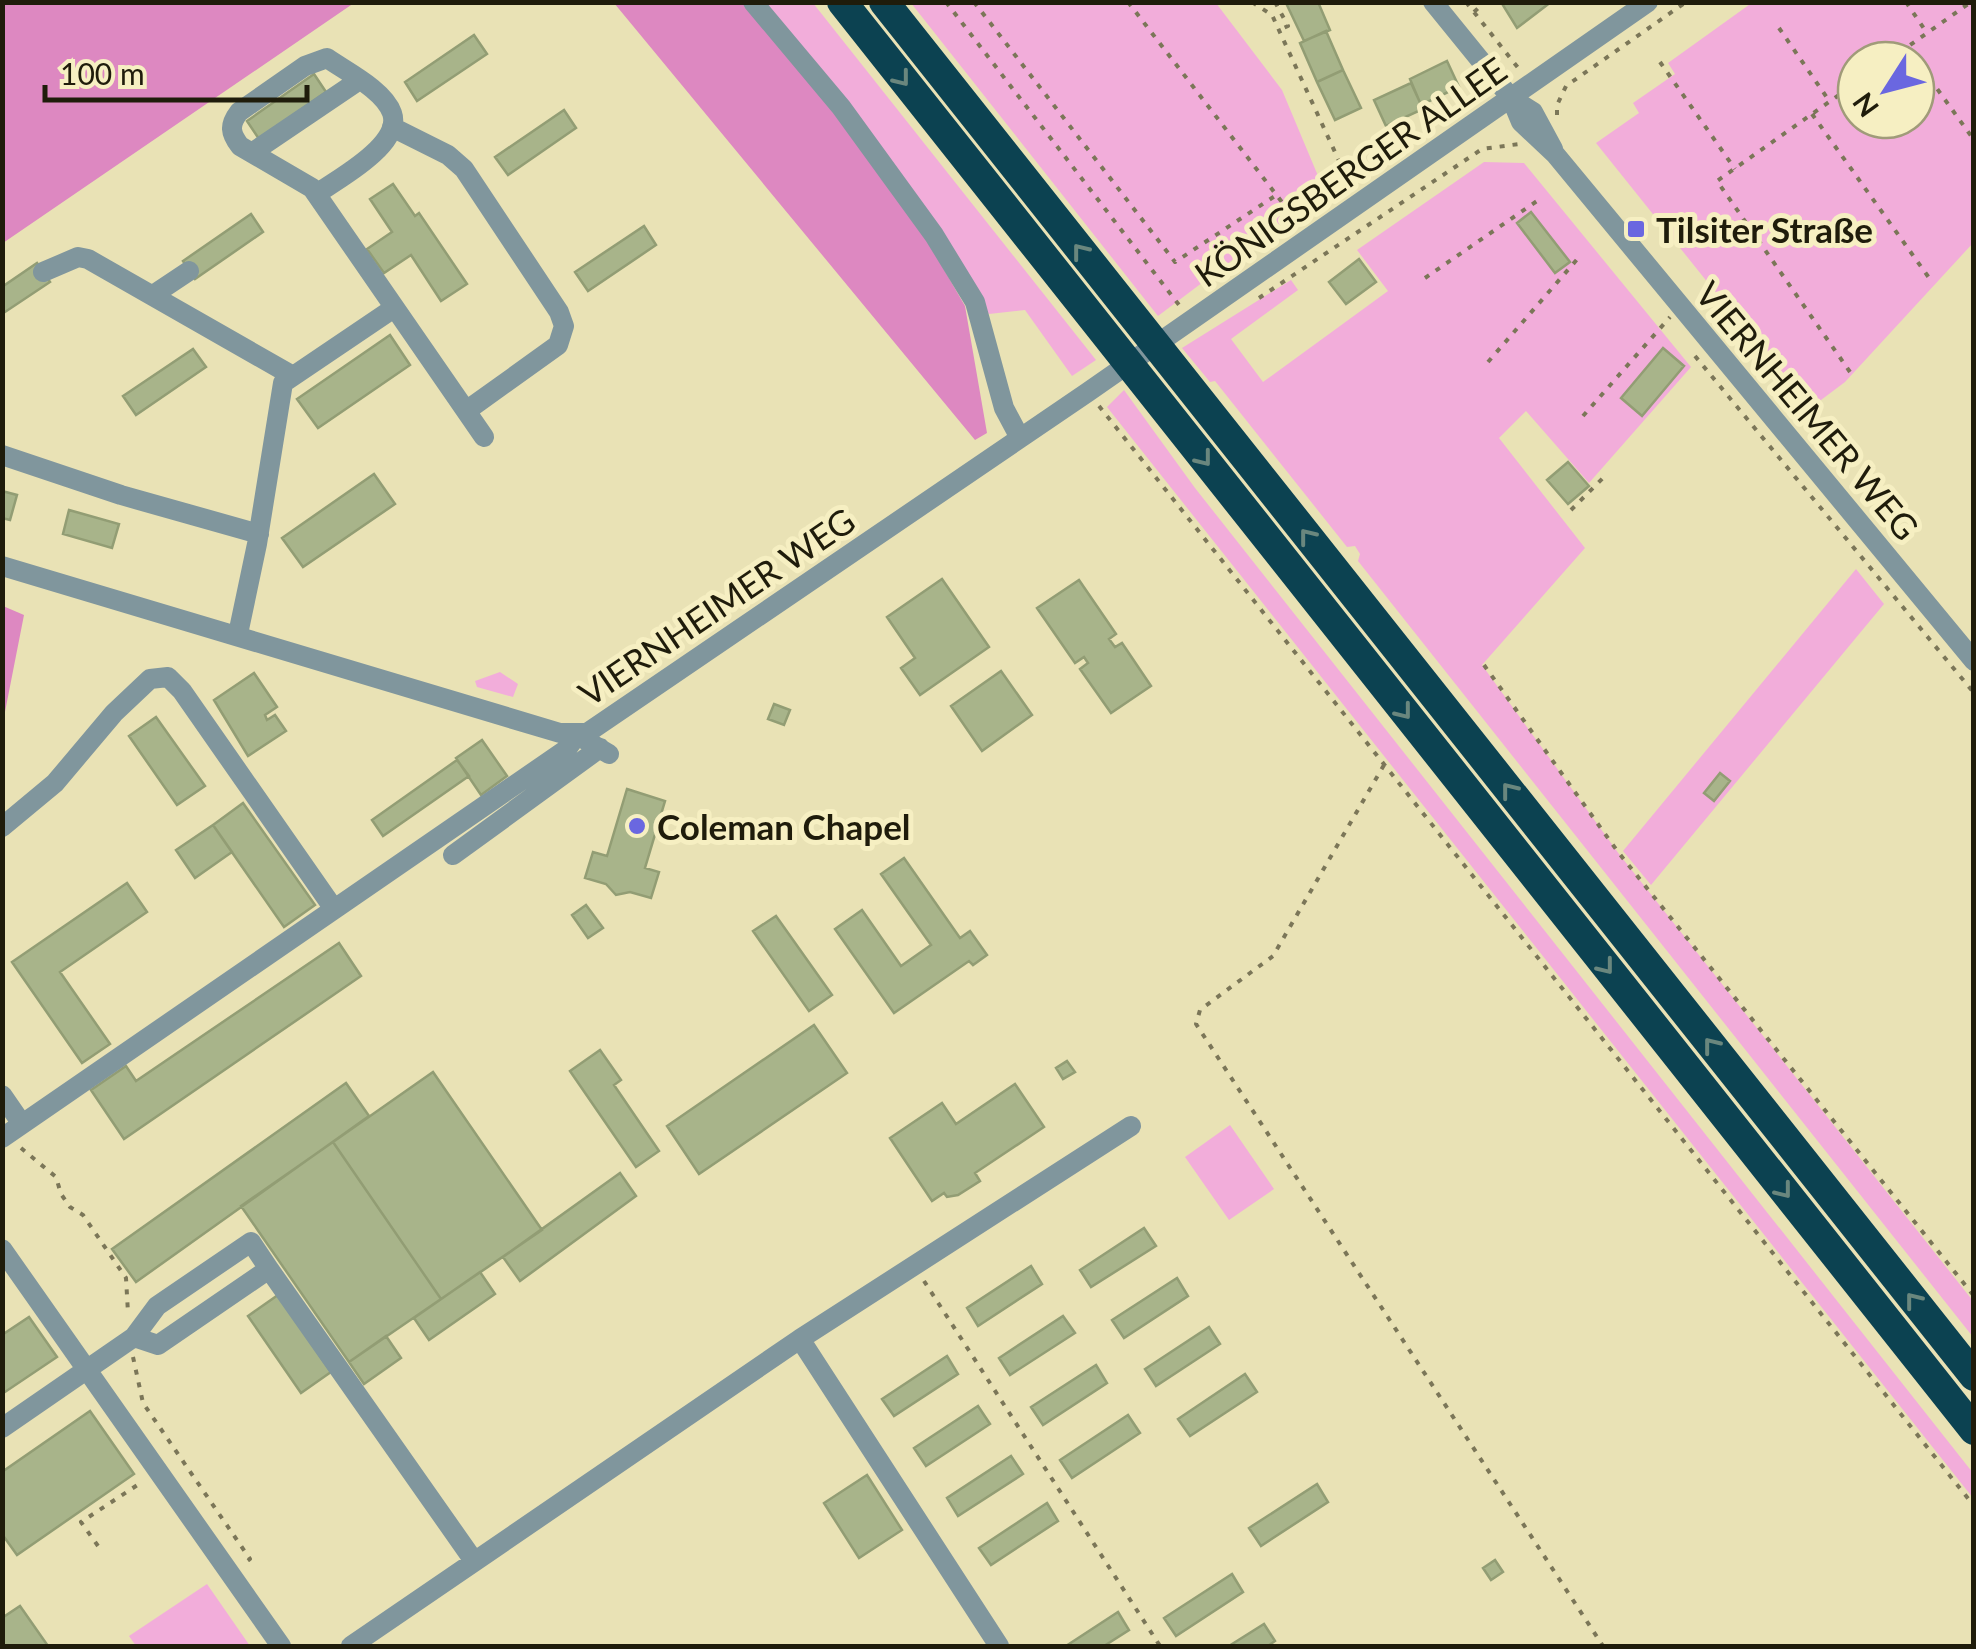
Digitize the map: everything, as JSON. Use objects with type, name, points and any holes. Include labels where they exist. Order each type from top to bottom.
[{"type":"highway","points":[[842,2],[1974,1430]]},
{"type":"highway","points":[[884,2],[1974,1376]]},
{"type":"street","points":[[754,2],[841,107],[934,236],[975,302],[1004,408],[1020,438]]},
{"type":"street","points":[[1433,2],[1511,98]]},
{"type":"street","name":"KÖNIGSBERGER ALLEE","points":[[1088,392],[1648,2]]},
{"type":"street","points":[[316,194],[384,144],[393,115],[381,97],[327,58],[305,66],[239,112],[232,122],[233,136],[240,146],[312,188],[316,194],[394,308],[484,437]]},
{"type":"street","points":[[253,152],[358,81]]},
{"type":"street","name":"VIERNHEIMER WEG","points":[[1511,98],[1533,112],[1555,154],[1974,661]]},
{"type":"street","points":[[392,127],[448,155],[464,170],[559,312],[564,326],[558,345],[466,411]]},
{"type":"street","points":[[44,272],[78,257],[88,259],[293,376]]},
{"type":"street","points":[[153,296],[189,270]]},
{"type":"street","points":[[238,634],[259,534],[283,383],[394,308]]},
{"type":"street","name":"VIERNHEIMER WEG","points":[[2,566],[577,735],[596,730],[1088,392]]},
{"type":"street","points":[[2,455],[121,496],[259,534]]},
{"type":"street","points":[[2,826],[56,783],[114,714],[150,680],[168,677],[182,691],[334,909]]},
{"type":"street","points":[[2,1138],[566,749],[577,735],[605,751],[452,855]]},
{"type":"street","points":[[2,1094],[22,1124]]},
{"type":"street","points":[[351,1646],[800,1338],[1131,1126]]},
{"type":"street","points":[[2,1428],[134,1337],[157,1306],[252,1242],[474,1561]]},
{"type":"street","points":[[2,1249],[282,1646]]},
{"type":"street","points":[[134,1337],[158,1345],[270,1269]]},
{"type":"street","points":[[800,1338],[999,1646]]},
{"type":"path","points":[[946,2],[1191,321]]},
{"type":"path","points":[[974,2],[1175,262],[1278,194]]},
{"type":"path","points":[[1128,2],[1310,239]]},
{"type":"path","points":[[1252,2],[1272,15],[1361,204]]},
{"type":"path","points":[[1275,2],[1288,26],[1279,30]]},
{"type":"path","points":[[1466,2],[1519,69]]},
{"type":"path","points":[[1474,12],[1485,2]]},
{"type":"path","points":[[1554,122],[1566,86],[1686,2]]},
{"type":"path","points":[[1906,2],[1927,33]]},
{"type":"path","points":[[1917,40],[1971,2]]},
{"type":"path","points":[[1779,28],[1830,102]]},
{"type":"path","points":[[1660,62],[1735,168]]},
{"type":"path","points":[[1936,87],[1974,140]]},
{"type":"path","points":[[1836,98],[1717,181],[1850,372]]},
{"type":"path","points":[[1812,114],[1932,282]]},
{"type":"path","points":[[1306,268],[1482,149],[1524,141]]},
{"type":"path","points":[[1424,278],[1537,202]]},
{"type":"path","points":[[1488,362],[1580,256]]},
{"type":"path","points":[[1583,416],[1681,307]]},
{"type":"path","points":[[1088,392],[1974,1506]]},
{"type":"path","points":[[1571,510],[1604,477]]},
{"type":"path","points":[[1484,665],[1618,852],[1974,1296]]},
{"type":"path","points":[[1384,765],[1273,956],[1200,1010],[1196,1024],[1602,1646]]},
{"type":"path","points":[[914,1266],[1160,1646]]},
{"type":"path","points":[[98,1546],[81,1522],[179,1456]]},
{"type":"shaded area","points":[[3,2],[354,2],[354,3],[3,243]]},
{"type":"shaded area","points":[[1753,2],[1973,3],[1973,243],[1845,382],[1809,409],[1596,143],[1639,113],[1633,103],[1675,74],[1668,63]]},
{"type":"shaded area","points":[[614,3],[745,3],[836,111],[927,240],[965,306],[987,433],[975,440]]},
{"type":"shaded area","points":[[761,3],[813,3],[1096,360],[1072,376],[1025,310],[989,314]]},
{"type":"shaded area","points":[[911,3],[1216,3],[1282,90],[1321,183],[1279,210],[1284,221],[1158,316]]},
{"type":"shaded area","points":[[1484,162],[1524,163],[1691,367],[1589,483],[1526,411],[1499,438],[1585,548],[1482,665],[1619,854],[1973,1301],[1973,1337],[1358,561],[1360,554],[1355,546],[1347,547],[1215,381],[1210,382],[1182,348],[1291,280],[1298,290],[1231,339],[1263,382],[1388,291],[1357,250]]},
{"type":"shaded area","points":[[1124,390],[1195,488],[1973,1473],[1973,1498],[1107,407]]},
{"type":"shaded area","points":[[1856,569],[1884,604],[1651,885],[1623,851]]},
{"type":"shaded area","points":[[3,606],[24,615],[3,722]]},
{"type":"shaded area","points":[[500,672],[518,684],[513,697],[477,687],[475,681]]},
{"type":"shaded area","points":[[1230,1125],[1274,1189],[1229,1220],[1185,1157]]},
{"type":"shaded area","points":[[207,1584],[250,1646],[136,1646],[129,1636]]},
{"type":"building","points":[[1318,2],[1330,30],[1304,41],[1286,3]]},
{"type":"building","points":[[1501,2],[1551,2],[1517,28]]},
{"type":"building","points":[[1326,31],[1343,70],[1317,82],[1300,43]]},
{"type":"building","points":[[474,35],[487,54],[417,101],[405,82]]},
{"type":"building","points":[[1447,61],[1459,87],[1421,105],[1410,79]]},
{"type":"building","points":[[1343,70],[1361,108],[1335,120],[1317,82]]},
{"type":"building","points":[[314,74],[326,92],[259,139],[247,121]]},
{"type":"building","points":[[1411,83],[1423,109],[1386,126],[1374,100]]},
{"type":"building","points":[[564,110],[576,128],[508,175],[495,157]]},
{"type":"building","points":[[393,184],[415,216],[419,213],[467,284],[441,301],[411,255],[384,273],[367,249],[392,232],[370,199]]},
{"type":"building","points":[[1531,212],[1570,262],[1555,273],[1517,223]]},
{"type":"building","points":[[251,214],[263,232],[195,279],[183,261]]},
{"type":"building","points":[[644,226],[656,245],[588,291],[575,272]]},
{"type":"building","points":[[1359,259],[1376,282],[1346,304],[1329,282]]},
{"type":"building","points":[[37,263],[50,282],[2,314],[2,287]]},
{"type":"building","points":[[390,335],[410,365],[318,428],[297,399]]},
{"type":"building","points":[[1663,348],[1684,366],[1642,416],[1621,398]]},
{"type":"building","points":[[193,349],[206,367],[136,415],[123,396]]},
{"type":"building","points":[[1568,462],[1589,486],[1568,504],[1547,480]]},
{"type":"building","points":[[374,474],[395,504],[303,567],[282,538]]},
{"type":"building","points":[[2,491],[17,495],[10,520],[2,518]]},
{"type":"building","points":[[69,510],[119,524],[112,548],[63,534]]},
{"type":"building","points":[[942,579],[989,647],[920,695],[901,668],[915,658],[887,617]]},
{"type":"building","points":[[1079,580],[1116,634],[1109,639],[1115,647],[1122,643],[1151,686],[1111,713],[1080,669],[1088,663],[1084,657],[1075,663],[1037,608]]},
{"type":"building","points":[[1001,671],[1032,715],[982,751],[951,706]]},
{"type":"building","points":[[254,673],[277,707],[265,715],[267,720],[275,715],[286,731],[248,756],[214,700]]},
{"type":"building","points":[[774,704],[790,710],[784,725],[768,719]]},
{"type":"building","points":[[156,717],[205,786],[177,805],[129,736]]},
{"type":"building","points":[[482,740],[507,776],[481,795],[456,758]]},
{"type":"building","points":[[457,760],[469,776],[383,836],[372,820]]},
{"type":"building","points":[[1720,773],[1730,781],[1714,801],[1704,793]]},
{"type":"building","name":"Coleman Chapel","points":[[627,789],[665,801],[645,868],[659,872],[651,898],[630,892],[616,895],[606,884],[585,878],[593,852],[607,856]]},
{"type":"building","points":[[243,803],[315,905],[284,927],[213,825]]},
{"type":"building","points":[[213,825],[232,852],[195,878],[176,850]]},
{"type":"building","points":[[904,858],[960,938],[970,931],[987,955],[973,965],[969,961],[894,1013],[835,929],[862,910],[901,966],[931,945],[881,874]]},
{"type":"building","points":[[127,883],[147,912],[60,972],[110,1044],[82,1063],[12,962]]},
{"type":"building","points":[[586,905],[603,928],[588,938],[572,915]]},
{"type":"building","points":[[776,916],[832,995],[809,1011],[753,931]]},
{"type":"building","points":[[339,943],[361,976],[124,1139],[91,1090],[126,1066],[136,1081]]},
{"type":"building","points":[[814,1025],[847,1073],[699,1174],[667,1126]]},
{"type":"building","points":[[600,1050],[621,1080],[614,1085],[659,1151],[636,1167],[570,1071]]},
{"type":"building","points":[[1067,1061],[1075,1072],[1063,1079],[1056,1068]]},
{"type":"building","points":[[433,1072],[542,1230],[441,1299],[333,1142]]},
{"type":"building","points":[[346,1083],[369,1116],[136,1282],[112,1249]]},
{"type":"building","points":[[1015,1084],[1044,1127],[975,1173],[980,1181],[958,1195],[947,1197],[944,1193],[932,1201],[890,1138],[942,1103],[956,1124]]},
{"type":"building","points":[[333,1142],[441,1299],[349,1362],[241,1206]]},
{"type":"building","points":[[620,1173],[636,1196],[520,1281],[503,1257]]},
{"type":"building","points":[[1144,1228],[1156,1246],[1091,1287],[1080,1270]]},
{"type":"building","points":[[1031,1266],[1042,1284],[978,1326],[967,1308]]},
{"type":"building","points":[[480,1272],[495,1294],[429,1340],[414,1318]]},
{"type":"building","points":[[1177,1278],[1188,1296],[1124,1338],[1112,1320]]},
{"type":"building","points":[[278,1295],[331,1372],[301,1393],[248,1316]]},
{"type":"building","points":[[1063,1316],[1075,1333],[1010,1375],[999,1358]]},
{"type":"building","points":[[29,1317],[57,1357],[2,1394],[2,1335]]},
{"type":"building","points":[[1209,1327],[1220,1344],[1156,1386],[1145,1369]]},
{"type":"building","points":[[386,1336],[401,1358],[364,1384],[349,1362]]},
{"type":"building","points":[[947,1356],[958,1374],[894,1416],[882,1399]]},
{"type":"building","points":[[1096,1365],[1107,1383],[1043,1425],[1031,1407]]},
{"type":"building","points":[[1245,1374],[1257,1392],[1190,1436],[1178,1419]]},
{"type":"building","points":[[978,1406],[990,1424],[926,1466],[914,1448]]},
{"type":"building","points":[[90,1411],[134,1474],[17,1555],[2,1534],[2,1472]]},
{"type":"building","points":[[1128,1415],[1140,1433],[1072,1478],[1060,1460]]},
{"type":"building","points":[[1011,1456],[1023,1474],[958,1516],[947,1498]]},
{"type":"building","points":[[867,1475],[902,1530],[859,1558],[824,1503]]},
{"type":"building","points":[[1317,1484],[1328,1502],[1261,1546],[1249,1528]]},
{"type":"building","points":[[1047,1503],[1058,1521],[991,1565],[979,1548]]},
{"type":"building","points":[[1495,1560],[1503,1572],[1491,1580],[1483,1568]]},
{"type":"building","points":[[1232,1574],[1243,1592],[1176,1636],[1164,1618]]},
{"type":"building","points":[[20,1606],[48,1646],[2,1646],[2,1618]]},
{"type":"building","points":[[1118,1612],[1129,1630],[1104,1646],[1066,1646]]},
{"type":"building","points":[[1264,1624],[1275,1641],[1268,1646],[1229,1646]]},
{"type":"place","name":"Tilsiter Straße","points":[[1636,229]]},
{"type":"place","name":"Coleman Chapel","points":[[637,826]]}]
